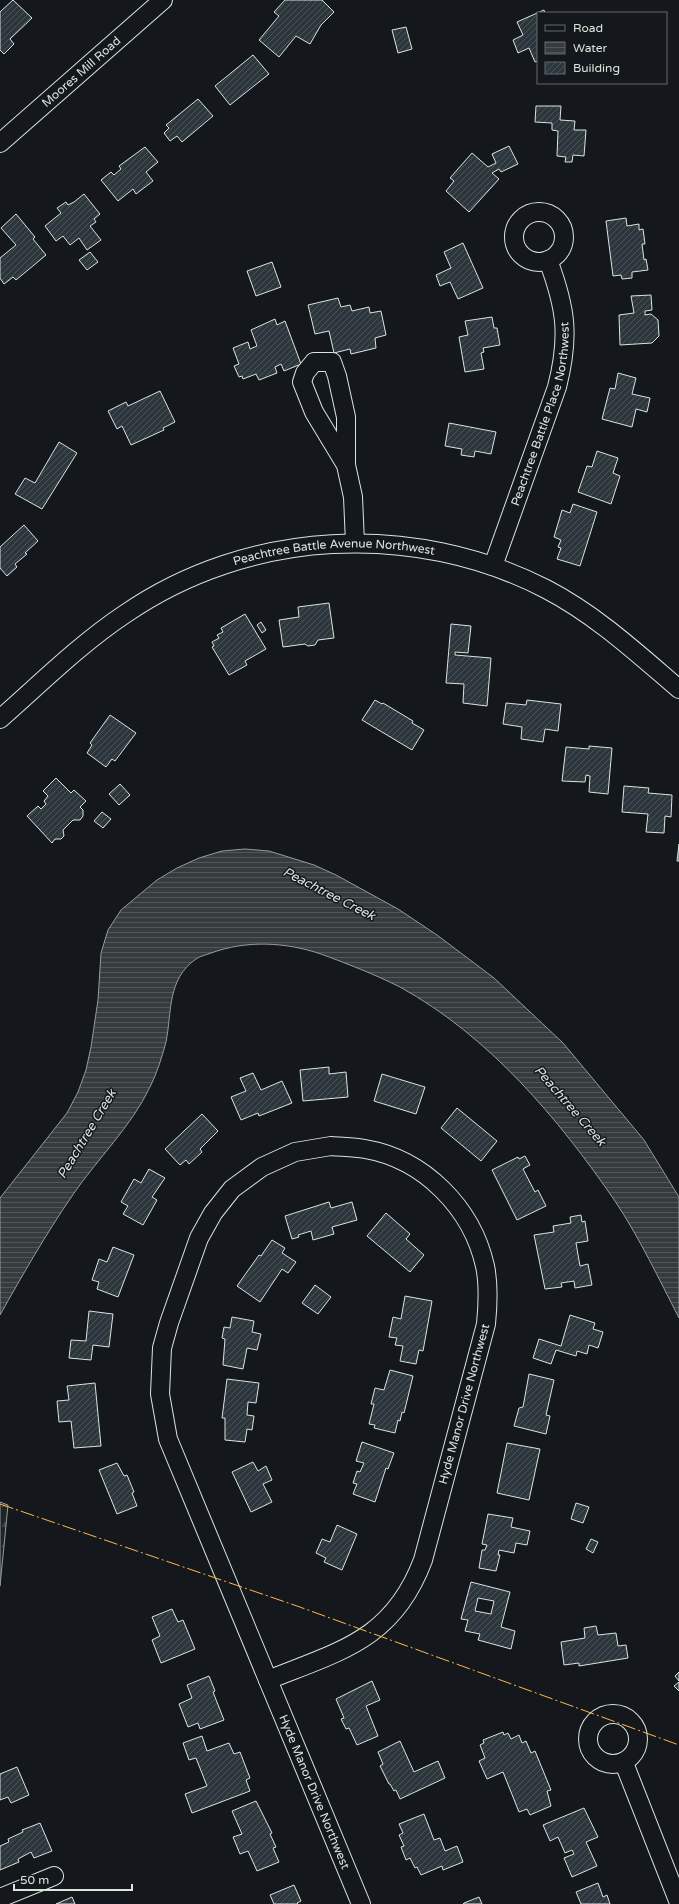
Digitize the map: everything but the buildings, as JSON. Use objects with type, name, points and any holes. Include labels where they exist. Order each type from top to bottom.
[{"type":"street","name":"Moores Mill Road","points":[[0,143],[163,0]]},
{"type":"street","name":"Peachtree Battle Place Northwest","points":[[493,566],[557,387],[563,363],[566,338],[564,314],[559,290],[548,260]]},
{"type":"street","points":[[346,465],[314,412],[302,382],[305,373],[314,362],[332,362],[337,376],[346,416],[346,465],[353,497],[355,543]]},
{"type":"street","name":"Peachtree Battle Avenue Northwest","points":[[0,718],[90,640],[126,613],[162,591],[201,573],[243,558],[286,548],[328,543],[412,546],[453,554],[493,566],[546,589],[596,620],[679,689]]},
{"type":"street","name":"Hyde Manor Drive Northwest","points":[[268,1680],[360,1641],[386,1621],[407,1594],[423,1560],[486,1324],[488,1295],[485,1266],[477,1239],[462,1211],[443,1189],[421,1171],[395,1158],[365,1149],[331,1146],[295,1152],[262,1167],[232,1189],[212,1213],[198,1238],[162,1348],[160,1394],[168,1439],[268,1680],[361,1904]]},
{"type":"street","points":[[624,1763],[679,1902]]},
{"type":"street","points":[[0,1898],[54,1876]]},
{"type":"green space","points":[[0,1502],[8,1505],[0,1586]]},
{"type":"water","name":"Peachtree Creek","points":[[245,849],[269,851],[314,865],[336,875],[398,909],[437,935],[494,978],[563,1043],[644,1140],[679,1197],[679,1318],[648,1258],[615,1201],[570,1139],[520,1081],[492,1054],[463,1029],[400,987],[361,969],[321,954],[294,947],[266,944],[238,946],[201,956],[187,967],[180,976],[172,997],[166,1042],[150,1087],[124,1129],[62,1210],[0,1315],[0,1198],[67,1113],[78,1092],[86,1070],[91,1047],[98,1000],[101,953],[108,930],[121,910],[157,880],[177,868],[199,858],[222,851]]},
{"type":"power","points":[[0,1504],[297,1606],[679,1745]]}]
